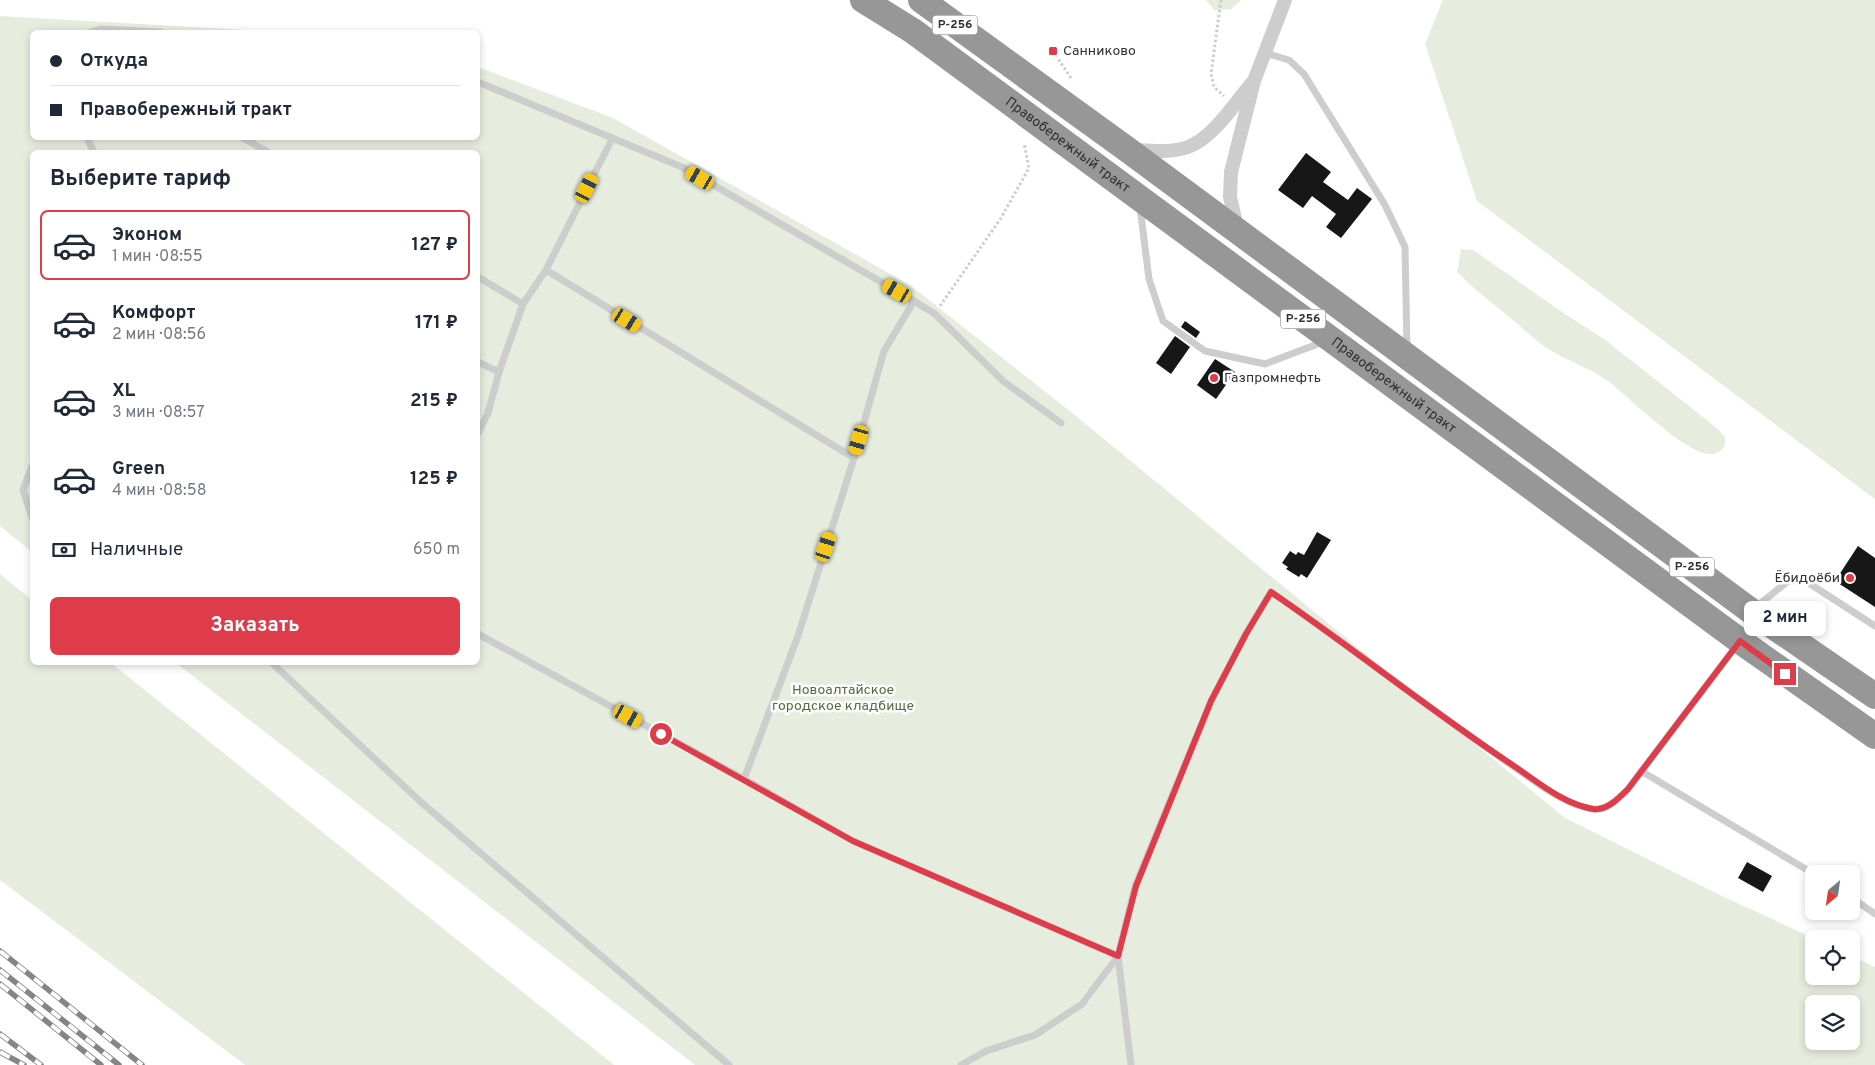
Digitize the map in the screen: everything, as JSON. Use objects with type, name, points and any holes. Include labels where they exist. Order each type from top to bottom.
[{"type":"highway","name":"Правобережный тракт","points":[[863,0],[913,32],[1039,123],[1139,199],[1740,641],[1875,737]]},
{"type":"highway","name":"Р-256","points":[[921,0],[1128,150],[1751,611],[1869,692]]},
{"type":"street","points":[[1239,232],[1230,197],[1231,172],[1254,81],[1285,0]]},
{"type":"street","points":[[1128,150],[1168,151],[1189,146],[1208,135],[1254,81]]},
{"type":"lane","points":[[98,30],[122,30]]},
{"type":"lane","points":[[1265,53],[1289,60],[1304,74],[1385,205],[1405,246],[1407,357]]},
{"type":"lane","points":[[480,83],[684,168],[914,301],[935,314],[1003,381],[1061,423]]},
{"type":"lane","points":[[480,429],[488,414],[499,372],[523,304],[546,270],[612,139]]},
{"type":"lane","points":[[247,140],[264,150]]},
{"type":"lane","points":[[1139,199],[1149,279],[1163,321],[1205,351],[1265,364],[1330,339]]},
{"type":"lane","points":[[546,270],[854,458]]},
{"type":"lane","points":[[480,278],[523,304]]},
{"type":"lane","points":[[744,779],[798,636],[854,458],[884,351],[914,301]]},
{"type":"lane","points":[[480,363],[499,372]]},
{"type":"lane","points":[[30,471],[23,490],[30,511]]},
{"type":"lane","points":[[1751,611],[1788,581],[1804,580],[1875,626]]},
{"type":"lane","points":[[1131,1065],[1118,956],[1136,886],[1211,701],[1246,634],[1271,592],[1329,632],[1485,747],[1572,803],[1595,810],[1613,804],[1628,789],[1740,641]]},
{"type":"lane","points":[[480,635],[744,779],[853,841],[1118,956]]},
{"type":"lane","points":[[275,665],[422,803],[728,1065]]},
{"type":"lane","points":[[1641,771],[1805,869]]},
{"type":"lane","points":[[1860,903],[1875,914]]},
{"type":"lane","points":[[961,1065],[986,1051],[1036,1035],[1082,1004],[1118,956]]},
{"type":"path","points":[[1221,0],[1211,74],[1214,87],[1234,105]]},
{"type":"path","points":[[1053,51],[1071,78]]},
{"type":"path","points":[[935,314],[1001,218],[1029,168],[1024,143]]},
{"type":"green space","points":[[1206,0],[1241,0],[1231,9],[1214,10]]},
{"type":"green space","points":[[1443,0],[1875,0],[1875,499],[1477,201],[1425,44]]},
{"type":"green space","name":"Новоалтайское городское кладбище","points":[[0,16],[247,30],[30,30],[30,140],[480,140],[480,68],[613,118],[910,285],[1076,416],[1565,818],[1722,896],[1805,934],[1805,985],[1860,985],[1860,960],[1875,967],[1875,1065],[695,1065],[179,665],[480,665],[480,150],[30,150],[30,550],[0,526]]},
{"type":"green space","points":[[1461,249],[1473,250],[1604,339],[1719,430],[1726,442],[1722,449],[1713,454],[1702,453],[1689,446],[1659,425],[1608,381],[1540,343],[1457,272]]},
{"type":"green space","points":[[0,574],[30,598],[30,665],[114,665],[614,1065],[245,1065],[0,880]]},
{"type":"building","points":[[1306,153],[1331,172],[1323,182],[1348,200],[1357,188],[1372,199],[1341,238],[1326,227],[1336,214],[1312,196],[1303,208],[1278,190]]},
{"type":"building","points":[[1185,321],[1200,332],[1196,338],[1181,327]]},
{"type":"building","points":[[1175,336],[1190,347],[1171,374],[1156,363]]},
{"type":"building","points":[[1215,359],[1235,372],[1216,399],[1197,385]]},
{"type":"building","points":[[1317,532],[1331,540],[1307,578],[1301,574],[1299,577],[1286,569],[1288,567],[1282,563],[1290,551],[1296,555],[1298,552],[1304,555]]},
{"type":"building","points":[[1858,546],[1875,558],[1875,607],[1835,581]]},
{"type":"building","points":[[1747,862],[1772,876],[1763,892],[1738,878]]},
{"type":"railway","points":[[0,951],[142,1065]]},
{"type":"railway","points":[[0,970],[119,1065]]},
{"type":"railway","points":[[0,984],[101,1065]]},
{"type":"railway","points":[[0,1034],[41,1065]]},
{"type":"railway","points":[[0,1052],[24,1065]]},
{"type":"place","name":"Санниково","points":[[1053,51]]},
{"type":"place","name":"Газпромнефть","points":[[1214,378]]},
{"type":"place","name":"Ёбидоёби","points":[[1850,578]]},
{"type":"route","points":[[661,734],[853,841],[1118,956],[1136,886],[1211,701],[1246,634],[1271,592],[1329,632],[1485,747],[1572,803],[1595,810],[1613,804],[1628,789],[1740,641],[1785,674]]}]
